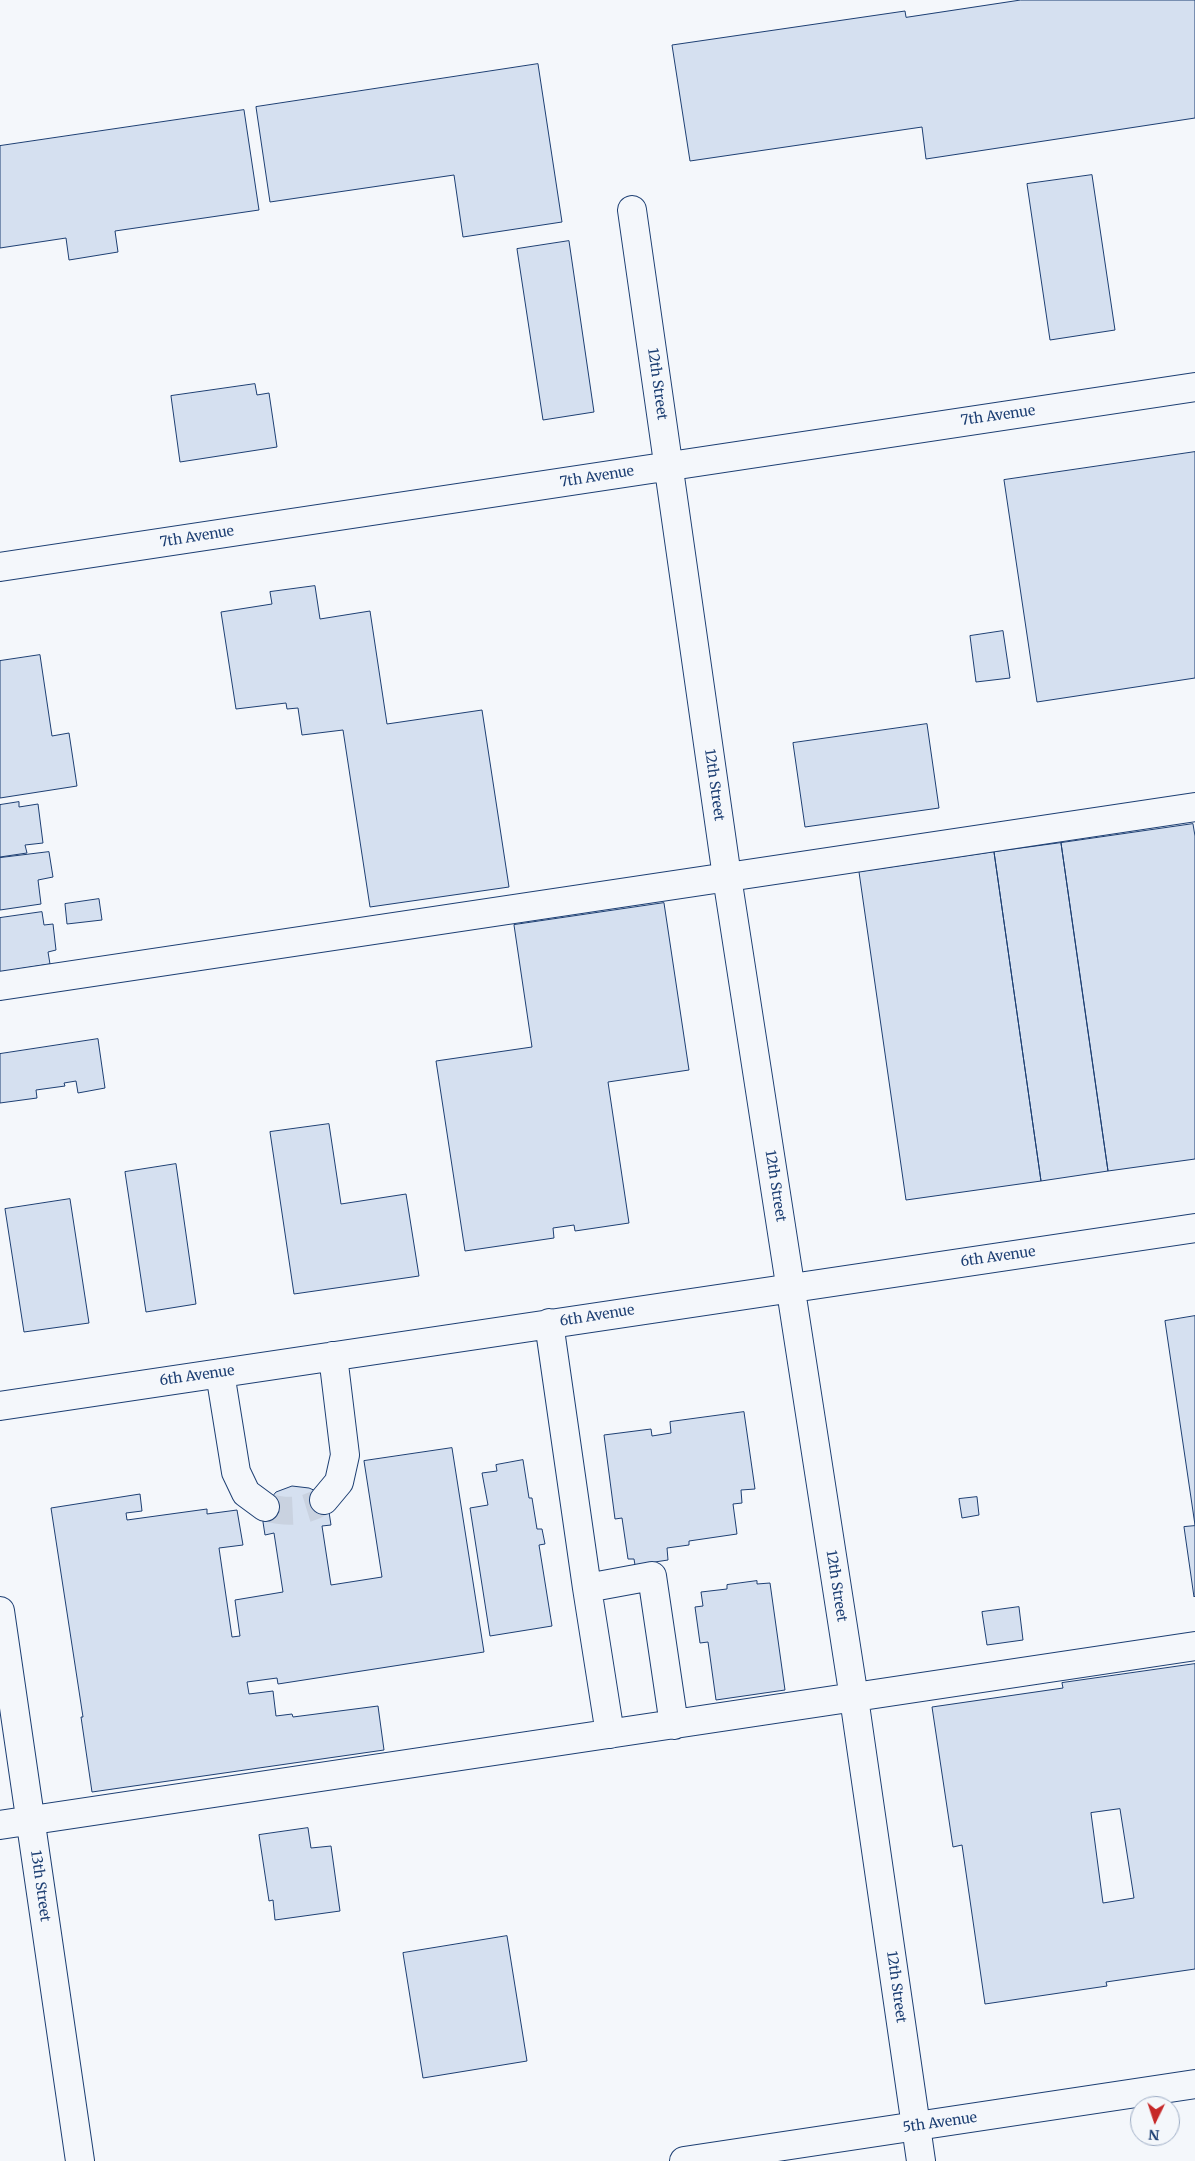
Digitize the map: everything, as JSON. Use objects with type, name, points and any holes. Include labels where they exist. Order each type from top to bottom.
[{"type":"street","name":"12th Street","points":[[632,210],[727,876],[854,1698],[921,2161]]},
{"type":"street","name":"7th Avenue","points":[[0,567],[1195,387]]},
{"type":"street","points":[[0,986],[1195,807]]},
{"type":"street","name":"6th Avenue","points":[[0,1406],[1195,1228]]},
{"type":"street","points":[[549,1323],[610,1734]]},
{"type":"street","points":[[324,1500],[339,1482],[345,1455],[333,1356]]},
{"type":"street","points":[[220,1372],[236,1472],[246,1493],[265,1507]]},
{"type":"street","points":[[587,1588],[652,1576],[674,1725]]},
{"type":"street","name":"13th Street","points":[[0,1611],[80,2161]]},
{"type":"street","points":[[0,1825],[1195,1646]]},
{"type":"street","name":"5th Avenue","points":[[684,2161],[1195,2084]]},
{"type":"building","points":[[1021,0],[1195,0],[1195,118],[926,159],[922,127],[690,161],[672,45],[905,11],[906,17]]},
{"type":"building","points":[[538,64],[562,222],[463,237],[454,175],[270,202],[256,107]]},
{"type":"building","points":[[244,110],[259,210],[115,231],[118,252],[69,260],[66,238],[0,248],[0,146]]},
{"type":"building","points":[[1092,175],[1115,330],[1050,340],[1027,184]]},
{"type":"building","points":[[569,241],[594,412],[543,420],[517,249]]},
{"type":"building","points":[[255,384],[257,395],[269,393],[277,447],[180,462],[171,396]]},
{"type":"building","points":[[1195,452],[1195,678],[1037,702],[1004,480]]},
{"type":"building","points":[[315,586],[320,619],[370,611],[387,724],[482,710],[509,887],[370,907],[343,730],[302,735],[298,708],[287,709],[286,703],[236,709],[221,612],[272,604],[270,592]]},
{"type":"building","points":[[1003,631],[1010,678],[976,682],[970,636]]},
{"type":"building","points":[[40,655],[52,736],[69,733],[77,786],[0,798],[0,661]]},
{"type":"building","points":[[927,724],[939,808],[805,827],[793,743]]},
{"type":"building","points":[[19,802],[19,807],[38,804],[43,843],[25,845],[27,853],[0,857],[0,805]]},
{"type":"building","points":[[1193,824],[1195,836],[1195,1159],[1108,1171],[1061,843]]},
{"type":"building","points":[[1061,843],[1108,1171],[1041,1181],[994,852]]},
{"type":"building","points":[[49,852],[53,877],[38,880],[41,904],[0,910],[0,858]]},
{"type":"building","points":[[994,852],[1041,1181],[906,1200],[859,872]]},
{"type":"building","points":[[99,899],[102,920],[67,924],[65,904]]},
{"type":"building","points":[[664,903],[689,1070],[608,1082],[629,1223],[575,1231],[574,1225],[553,1228],[554,1238],[465,1251],[436,1061],[532,1047],[514,925]]},
{"type":"building","points":[[42,912],[44,925],[53,924],[56,950],[48,952],[50,964],[0,972],[0,918]]},
{"type":"building","points":[[98,1039],[105,1088],[78,1093],[76,1081],[64,1083],[65,1086],[36,1090],[37,1098],[0,1103],[0,1054]]},
{"type":"building","points":[[329,1124],[341,1204],[406,1194],[419,1276],[294,1294],[270,1132]]},
{"type":"building","points":[[176,1164],[196,1304],[146,1312],[125,1172]]},
{"type":"building","points":[[70,1199],[89,1323],[24,1332],[5,1209]]},
{"type":"building","points":[[1195,1316],[1195,1525],[1165,1321]]},
{"type":"building","points":[[744,1412],[755,1489],[741,1490],[742,1503],[733,1504],[737,1534],[689,1541],[689,1545],[667,1548],[668,1560],[635,1565],[634,1559],[628,1559],[622,1518],[615,1519],[604,1435],[651,1429],[652,1436],[671,1433],[670,1422]]},
{"type":"building","points":[[452,1448],[484,1652],[278,1684],[277,1678],[247,1682],[249,1694],[273,1691],[276,1716],[292,1714],[293,1717],[378,1706],[384,1750],[92,1792],[81,1717],[83,1717],[51,1508],[140,1494],[142,1511],[126,1513],[127,1520],[207,1509],[207,1514],[237,1510],[243,1545],[219,1548],[232,1637],[240,1636],[235,1600],[283,1592],[274,1533],[265,1535],[263,1522],[264,1513],[276,1492],[292,1486],[309,1488],[316,1491],[329,1512],[331,1525],[322,1526],[331,1585],[382,1577],[364,1461]]},
{"type":"building","points":[[523,1460],[529,1498],[532,1498],[537,1529],[542,1529],[545,1544],[539,1545],[552,1626],[490,1636],[470,1508],[488,1505],[482,1473],[497,1471],[496,1465]]},
{"type":"building","points":[[977,1497],[979,1515],[962,1518],[959,1499]]},
{"type":"building","points":[[1195,1526],[1195,1596],[1194,1597],[1184,1527]]},
{"type":"building","points":[[757,1581],[757,1584],[770,1583],[785,1690],[716,1700],[708,1642],[700,1643],[695,1607],[703,1606],[701,1592],[727,1589],[727,1585]]},
{"type":"building","points":[[1019,1607],[1023,1640],[987,1645],[982,1612]]},
{"type":"building","points":[[1195,1664],[1195,1969],[1106,1982],[1107,1986],[985,2004],[962,1845],[953,1847],[932,1707],[1063,1688],[1062,1683]],"holes":[[[1120,1809],[1134,1898],[1103,1903],[1091,1813]]]},
{"type":"building","points":[[308,1828],[311,1848],[331,1846],[340,1911],[275,1920],[273,1900],[269,1901],[259,1835]]},
{"type":"building","points":[[507,1936],[527,2061],[423,2078],[403,1953]]},
{"type":"tunnel","points":[[265,1507],[295,1511],[302,1510],[324,1500]]}]
